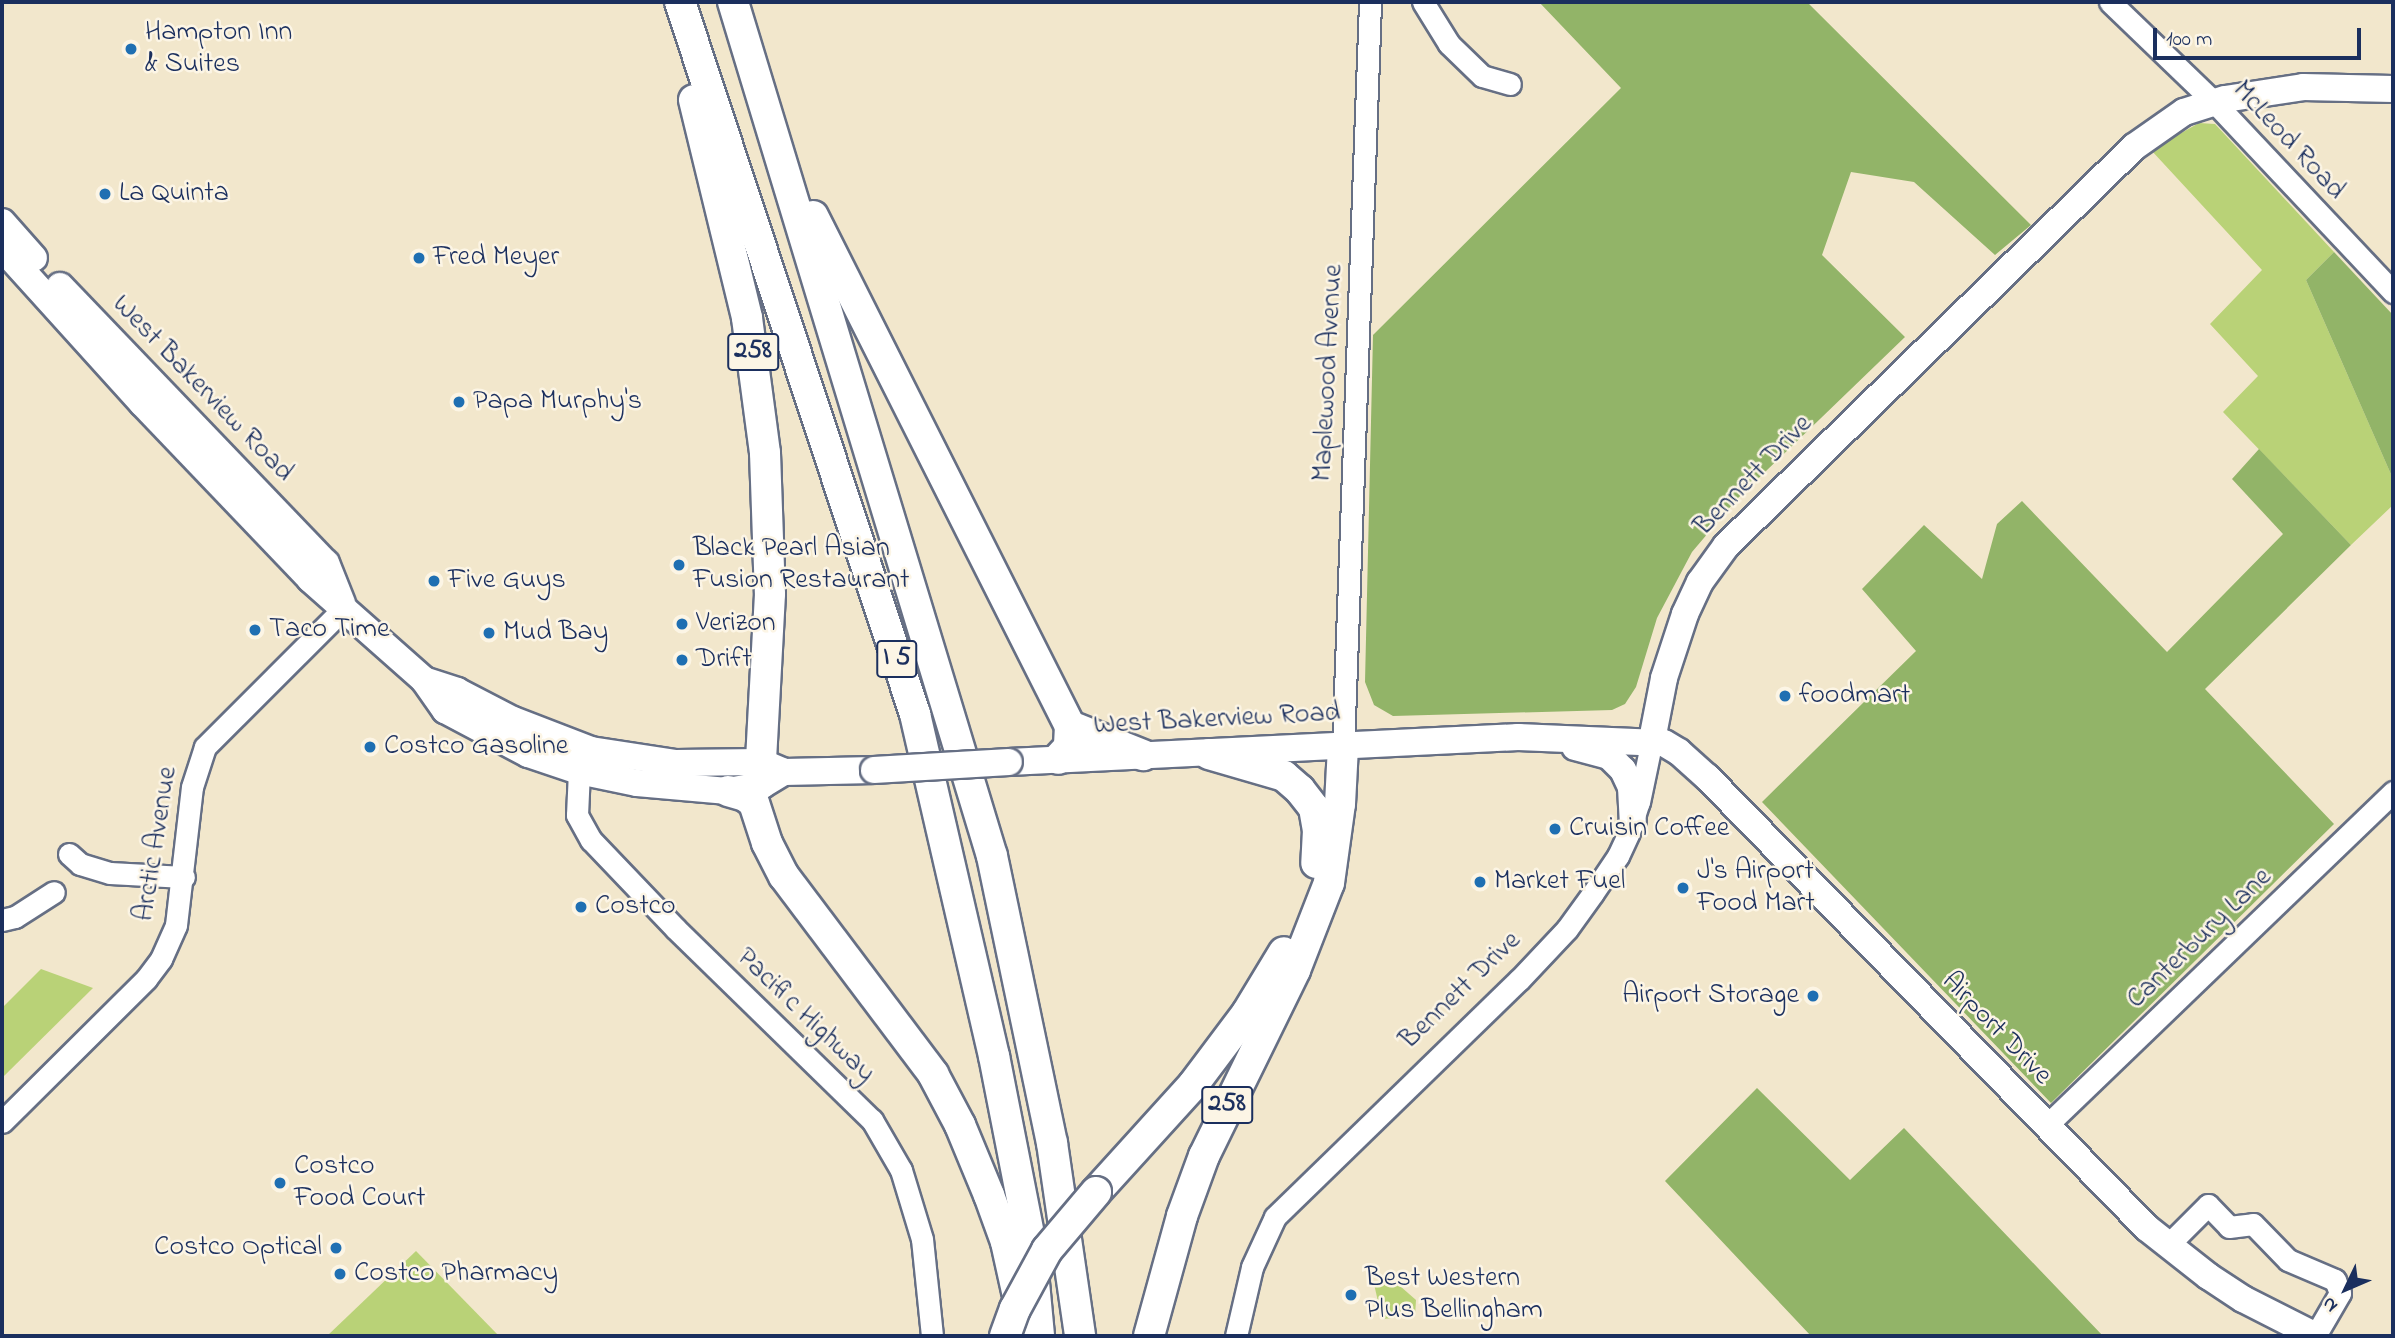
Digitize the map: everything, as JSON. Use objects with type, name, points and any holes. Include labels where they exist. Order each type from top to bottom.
[{"type":"highway","name":"258","points":[[669,2],[742,294],[758,386],[765,453],[773,767]]},
{"type":"highway","name":"I 5","points":[[680,2],[915,714],[1001,1095],[1030,1240],[1038,1336]]},
{"type":"highway","name":"I 5","points":[[733,2],[992,856],[1052,1143],[1080,1336]]},
{"type":"highway","points":[[739,2],[814,218],[1070,726],[1069,747],[1058,759]]},
{"type":"highway","points":[[1070,726],[1143,755]]},
{"type":"highway","name":"258","points":[[1149,1336],[1182,1216],[1204,1156],[1295,970],[1329,883],[1340,804],[1343,747]]},
{"type":"highway","points":[[1005,1336],[1014,1309],[1047,1251],[1096,1192],[1193,1085],[1276,969],[1298,924],[1316,864],[1343,747]]},
{"type":"highway","points":[[1209,754],[1284,776],[1300,790],[1314,808],[1318,830],[1316,864]]},
{"type":"highway","points":[[728,791],[745,796],[754,803],[767,843],[783,876],[933,1074],[960,1125],[1006,1242],[1026,1336]]},
{"type":"main road","name":"Bennett Drive","points":[[1652,740],[1662,688],[1685,614],[1700,583],[1726,545],[2134,147],[2184,113],[2215,103],[2303,87],[2393,89]]},
{"type":"main road","name":"West Bakerview Road","points":[[2,222],[123,353],[326,563],[344,608]]},
{"type":"main road","name":"West Bakerview Road","points":[[2,248],[273,540],[424,680],[445,710],[506,744],[579,771],[637,783],[728,791],[762,785],[773,767]]},
{"type":"main road","points":[[44,295],[77,316],[111,352],[123,353]]},
{"type":"main road","name":"West Bakerview Road","points":[[424,680],[457,691],[513,720],[591,750],[676,763],[874,770],[1518,737],[1652,740]]},
{"type":"main road","points":[[1662,688],[1668,718],[1707,777]]},
{"type":"main road","points":[[1518,737],[1609,756],[1628,779],[1633,821]]},
{"type":"main road","name":"Airport Drive","points":[[1652,740],[1679,752],[1707,777],[2123,1206],[2167,1246],[2243,1299],[2316,1336]]},
{"type":"street","name":"Maplewood Avenue","points":[[1343,747],[1370,2]]},
{"type":"street","points":[[1423,2],[1457,52],[1482,76],[1510,84]]},
{"type":"street","name":"McLeod Road","points":[[2110,2],[2215,103],[2393,292]]},
{"type":"street","name":"Arctic Avenue","points":[[2,1122],[146,979],[161,958],[176,925],[184,877],[192,787],[205,747],[344,608]]},
{"type":"street","name":"Bennett Drive","points":[[1236,1336],[1252,1267],[1275,1217],[1519,980],[1567,929],[1618,856],[1633,821],[1652,740]]},
{"type":"street","name":"Pacific Highway","points":[[579,771],[577,815],[591,840],[676,929],[872,1120],[901,1170],[922,1240],[932,1336]]},
{"type":"street","name":"Canterbury Lane","points":[[2046,1126],[2393,792]]},
{"type":"street","points":[[69,854],[80,864],[95,870],[184,877]]},
{"type":"street","points":[[133,874],[164,890],[174,903],[176,925]]},
{"type":"street","points":[[2,920],[15,917],[54,892]]},
{"type":"street","points":[[2167,1246],[2208,1205],[2229,1227],[2253,1224],[2288,1260],[2335,1280],[2340,1293],[2316,1336]]},
{"type":"green space","points":[[1539,2],[1807,2],[2031,225],[1995,255],[1914,182],[1851,172],[1822,255],[1905,337],[1737,499],[1692,552],[1657,618],[1636,687],[1625,704],[1612,710],[1393,716],[1374,705],[1365,682],[1373,335],[1621,88]]},
{"type":"green space","points":[[2199,123],[2215,124],[2334,252],[2306,280],[2393,479],[2393,505],[2351,545],[2223,412],[2258,376],[2210,324],[2262,270],[2151,150]]},
{"type":"green space","points":[[2334,252],[2393,315],[2393,479],[2306,280]]},
{"type":"green space","points":[[2259,449],[2351,545],[2205,689],[2334,824],[2051,1103],[1762,802],[1916,651],[1862,589],[1924,525],[1982,579],[1997,524],[2022,501],[2167,652],[2283,534],[2232,479]]},
{"type":"green space","points":[[41,969],[93,988],[2,1078],[2,1008]]},
{"type":"green space","points":[[1757,1088],[1850,1180],[1904,1128],[2103,1336],[1811,1336],[1665,1181]]},
{"type":"green space","points":[[416,1251],[499,1336],[327,1336]]},
{"type":"green space","points":[[1392,1279],[1416,1300],[1415,1316],[1382,1319],[1374,1284]]},
{"type":"place","name":"Hampton Inn & Suites","points":[[131,49]]},
{"type":"place","name":"La Quinta","points":[[105,194]]},
{"type":"place","name":"Fred Meyer","points":[[419,258]]},
{"type":"place","name":"Papa Murphy's","points":[[459,402]]},
{"type":"place","name":"Black Pearl Asian Fusion Restaurant","points":[[679,565]]},
{"type":"place","name":"Five Guys","points":[[434,581]]},
{"type":"place","name":"Verizon","points":[[682,624]]},
{"type":"place","name":"Taco Time","points":[[255,630]]},
{"type":"place","name":"Mud Bay","points":[[489,633]]},
{"type":"place","name":"Drift","points":[[682,660]]},
{"type":"place","name":"foodmart","points":[[1785,696]]},
{"type":"place","name":"Costco Gasoline","points":[[370,747]]},
{"type":"place","name":"Cruisin Coffee","points":[[1555,829]]},
{"type":"place","name":"Market Fuel","points":[[1480,882]]},
{"type":"place","name":"J's Airport Food Mart","points":[[1683,888]]},
{"type":"place","name":"Costco","points":[[581,907]]},
{"type":"place","name":"Airport Storage","points":[[1813,996]]},
{"type":"place","name":"Costco Food Court","points":[[280,1183]]},
{"type":"place","name":"Costco Optical","points":[[336,1248]]},
{"type":"place","name":"Costco Pharmacy","points":[[340,1274]]},
{"type":"place","name":"Best Western Plus Bellingham","points":[[1351,1295]]}]
